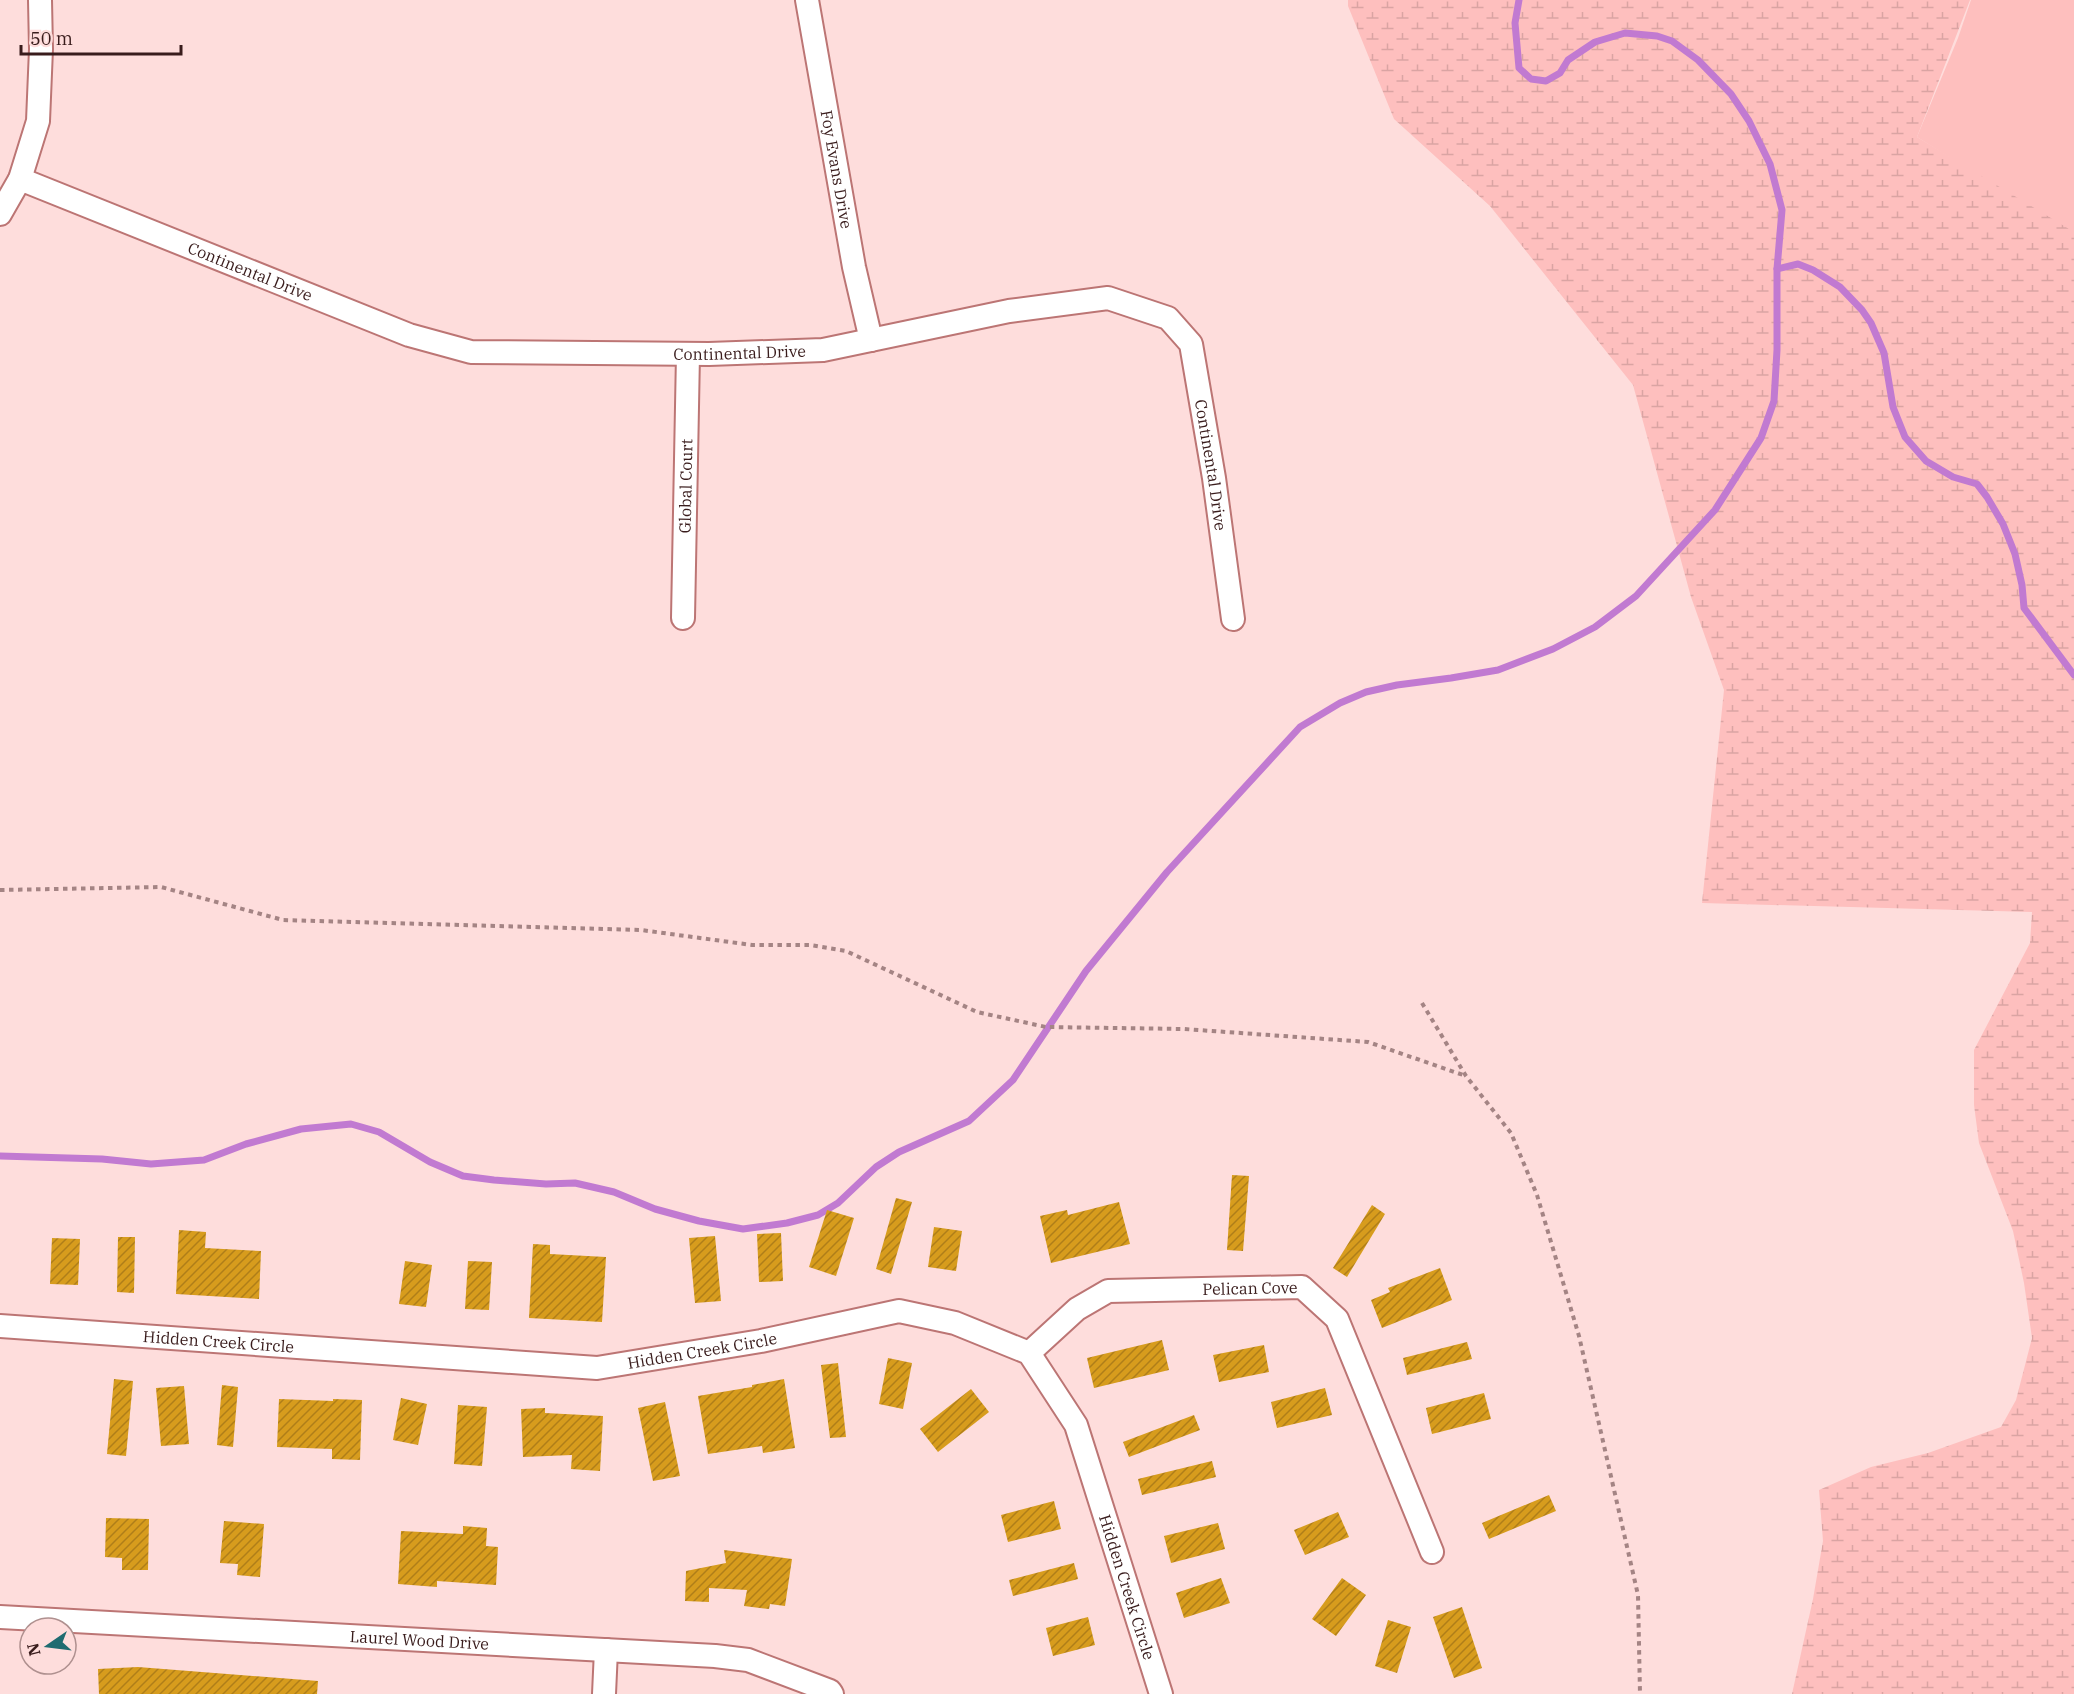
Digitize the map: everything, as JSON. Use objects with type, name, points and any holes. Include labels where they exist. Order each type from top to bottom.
[{"type":"street","points":[[0,214],[20,180],[38,121],[41,49],[40,0]]},
{"type":"street","name":"Foy Evans Drive","points":[[807,0],[854,267],[871,340]]},
{"type":"street","name":"Continental Drive","points":[[20,180],[409,335],[471,352],[688,354],[823,350],[1009,311],[1108,298],[1168,318],[1191,344],[1214,478],[1233,619]]},
{"type":"street","name":"Global Court","points":[[683,618],[688,354]]},
{"type":"street","name":"Pelican Cove","points":[[1029,1353],[1077,1309],[1108,1291],[1302,1287],[1337,1319],[1432,1552]]},
{"type":"street","name":"Hidden Creek Circle","points":[[0,1326],[597,1368],[761,1341],[899,1311],[955,1323],[1029,1353],[1076,1425],[1161,1694]]},
{"type":"street","name":"Laurel Wood Drive","points":[[0,1617],[715,1656],[748,1660],[830,1691],[832,1694]]},
{"type":"street","points":[[604,1694],[606,1650]]},
{"type":"path","points":[[0,890],[162,887],[283,920],[641,930],[752,945],[810,945],[846,951],[977,1012],[1046,1027],[1184,1029],[1368,1042],[1466,1076]]},
{"type":"path","points":[[1422,1003],[1466,1076],[1511,1133],[1537,1194],[1579,1336],[1638,1595],[1640,1694]]},
{"type":"green space","points":[[1348,0],[1970,0],[1917,137],[2074,232],[2074,1694],[1792,1694],[1823,1541],[1819,1490],[1871,1467],[1928,1453],[2001,1427],[2016,1400],[2032,1338],[2013,1231],[1979,1143],[1974,1105],[1974,1050],[2030,943],[2032,912],[1702,903],[1724,690],[1691,597],[1633,385],[1490,206],[1394,119],[1348,6]]},
{"type":"green space","points":[[1971,0],[2074,0],[2074,236],[1917,137],[1958,38]]},
{"type":"building","points":[[1232,1175],[1249,1176],[1243,1251],[1227,1250]]},
{"type":"building","points":[[896,1198],[912,1202],[891,1274],[876,1269]]},
{"type":"building","points":[[1119,1202],[1130,1244],[1051,1263],[1040,1216],[1067,1210],[1068,1215]]},
{"type":"building","points":[[1372,1205],[1385,1214],[1347,1277],[1333,1268]]},
{"type":"building","points":[[827,1210],[854,1218],[836,1276],[809,1267]]},
{"type":"building","points":[[934,1227],[962,1231],[956,1271],[928,1267]]},
{"type":"building","points":[[179,1230],[206,1232],[205,1248],[261,1251],[259,1299],[176,1294]]},
{"type":"building","points":[[781,1233],[783,1281],[759,1282],[757,1234]]},
{"type":"building","points":[[715,1236],[721,1301],[695,1303],[689,1238]]},
{"type":"building","points":[[118,1237],[135,1237],[134,1293],[117,1292]]},
{"type":"building","points":[[52,1238],[80,1239],[78,1285],[50,1284]]},
{"type":"building","points":[[533,1244],[550,1245],[550,1254],[606,1257],[602,1322],[529,1318]]},
{"type":"building","points":[[405,1261],[432,1265],[426,1307],[399,1304]]},
{"type":"building","points":[[468,1261],[492,1262],[489,1310],[465,1309]]},
{"type":"building","points":[[1440,1268],[1452,1300],[1382,1328],[1371,1300],[1390,1292],[1388,1288]]},
{"type":"building","points":[[1162,1340],[1169,1370],[1094,1388],[1087,1358]]},
{"type":"building","points":[[1467,1342],[1472,1359],[1407,1375],[1403,1358]]},
{"type":"building","points":[[1264,1345],[1269,1372],[1219,1382],[1213,1355]]},
{"type":"building","points":[[888,1358],[912,1363],[903,1409],[879,1404]]},
{"type":"building","points":[[838,1363],[846,1437],[830,1438],[821,1365]]},
{"type":"building","points":[[114,1379],[133,1381],[126,1456],[107,1454]]},
{"type":"building","points":[[784,1379],[795,1448],[763,1453],[762,1446],[708,1454],[698,1396]]},
{"type":"building","points":[[222,1385],[238,1387],[233,1447],[217,1445]]},
{"type":"building","points":[[184,1386],[189,1444],[161,1446],[156,1388]]},
{"type":"building","points":[[1325,1388],[1332,1415],[1277,1428],[1271,1402]]},
{"type":"building","points":[[971,1389],[989,1412],[938,1452],[920,1429]]},
{"type":"building","points":[[1484,1393],[1491,1419],[1432,1434],[1426,1408]]},
{"type":"building","points":[[401,1398],[427,1404],[418,1445],[393,1440]]},
{"type":"building","points":[[279,1399],[362,1400],[360,1460],[332,1459],[332,1449],[277,1447]]},
{"type":"building","points":[[665,1402],[680,1476],[653,1481],[638,1408]]},
{"type":"building","points":[[458,1405],[487,1407],[482,1466],[454,1464]]},
{"type":"building","points":[[545,1408],[545,1413],[603,1416],[600,1471],[571,1469],[572,1455],[523,1457],[521,1409]]},
{"type":"building","points":[[1194,1415],[1200,1430],[1129,1457],[1123,1442]]},
{"type":"building","points":[[1212,1461],[1216,1477],[1142,1495],[1138,1479]]},
{"type":"building","points":[[1549,1495],[1556,1511],[1489,1539],[1482,1523]]},
{"type":"building","points":[[1054,1501],[1061,1529],[1008,1542],[1001,1515]]},
{"type":"building","points":[[1338,1512],[1349,1537],[1305,1555],[1294,1530]]},
{"type":"building","points":[[106,1518],[149,1519],[148,1570],[122,1570],[122,1558],[105,1557]]},
{"type":"building","points":[[224,1521],[264,1524],[260,1577],[237,1575],[238,1564],[220,1563]]},
{"type":"building","points":[[1218,1523],[1225,1549],[1171,1563],[1164,1536]]},
{"type":"building","points":[[463,1526],[487,1528],[486,1546],[498,1547],[496,1585],[437,1581],[437,1587],[398,1584],[401,1531],[463,1534]]},
{"type":"building","points":[[724,1550],[792,1559],[785,1606],[770,1604],[769,1609],[744,1606],[747,1590],[709,1588],[709,1602],[685,1601],[686,1571],[726,1563]]},
{"type":"building","points":[[1074,1563],[1078,1579],[1013,1596],[1009,1580]]},
{"type":"building","points":[[1221,1578],[1230,1603],[1184,1618],[1176,1593]]},
{"type":"building","points":[[1342,1578],[1366,1595],[1336,1636],[1312,1619]]},
{"type":"building","points":[[1462,1607],[1482,1668],[1454,1678],[1433,1617]]},
{"type":"building","points":[[1088,1617],[1095,1645],[1053,1656],[1046,1628]]},
{"type":"building","points":[[1388,1620],[1411,1627],[1397,1673],[1375,1666]]},
{"type":"building","points":[[138,1667],[318,1681],[317,1694],[99,1694],[98,1669]]},
{"type":"waterway","points":[[0,1156],[102,1159],[151,1164],[204,1160],[246,1144],[301,1129],[351,1124],[379,1132],[430,1162],[463,1176],[546,1184],[575,1183],[614,1192],[655,1209],[699,1221],[743,1229],[787,1223],[818,1215],[838,1203],[876,1167],[899,1152],[969,1121],[1013,1080],[1086,971],[1167,872],[1300,727],[1340,703],[1366,692],[1397,685],[1498,670],[1553,649],[1595,627],[1636,596],[1715,510],[1761,438],[1774,401],[1777,350],[1777,269],[1782,210],[1770,164],[1749,121],[1731,94],[1698,60],[1672,41],[1657,36],[1625,33],[1595,42],[1568,60],[1560,73],[1546,81],[1531,79],[1519,68],[1515,23],[1519,0]]},
{"type":"waterway","points":[[1777,269],[1798,264],[1813,270],[1840,287],[1862,310],[1871,323],[1884,353],[1893,407],[1905,437],[1926,461],[1953,477],[1977,484],[1987,497],[2003,524],[2015,554],[2022,585],[2024,608],[2074,675]]}]
